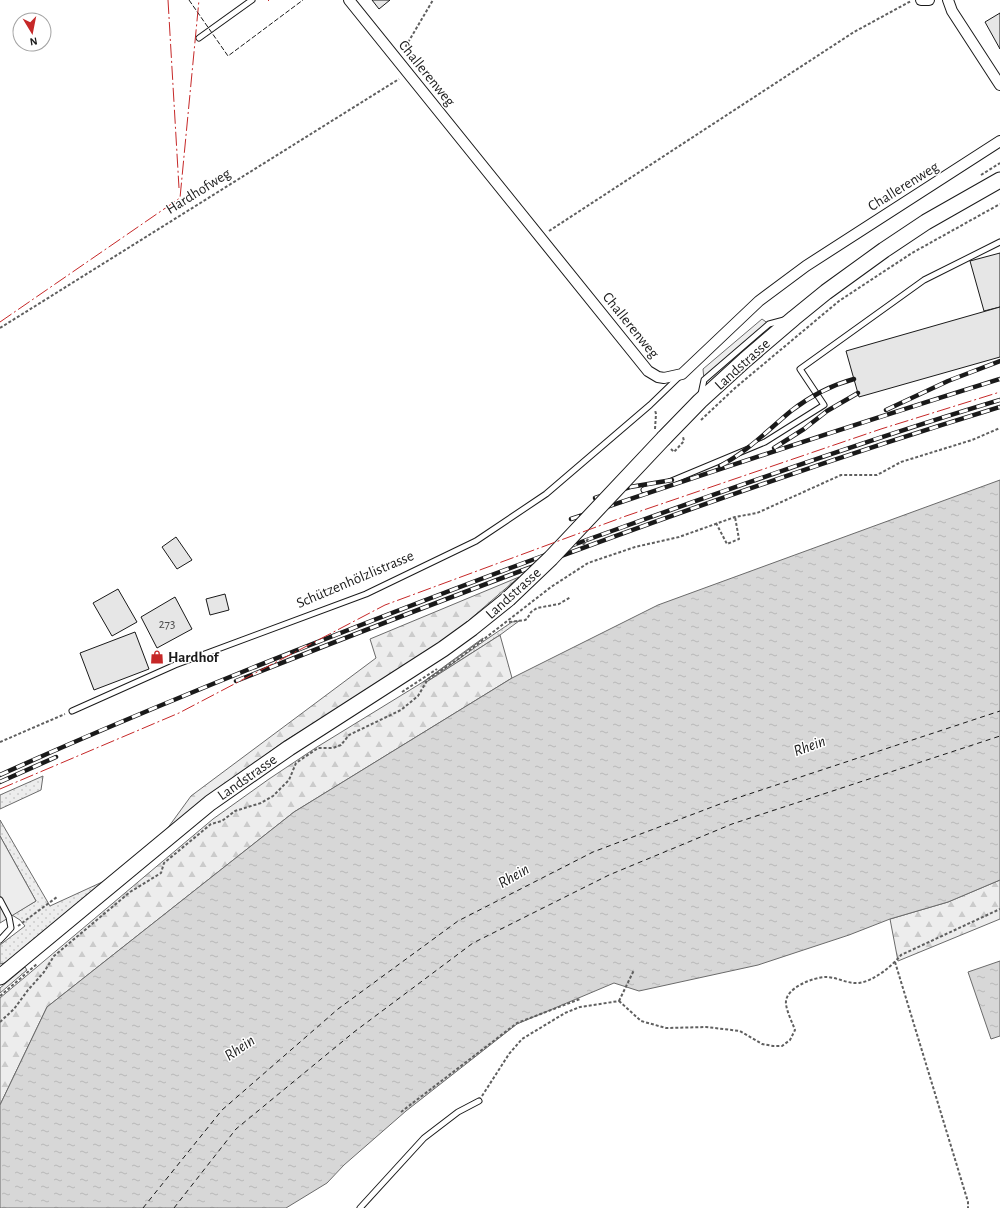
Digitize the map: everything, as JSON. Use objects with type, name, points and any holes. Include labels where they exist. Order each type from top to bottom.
[{"type":"main road","name":"Landstrasse","points":[[0,977],[210,804],[289,748],[443,649],[472,628],[508,599],[551,558],[700,401],[794,318],[826,292],[884,250],[926,222],[1000,180]]},
{"type":"street","name":"Challerenweg","points":[[348,0],[648,371],[658,377],[664,378],[682,374],[759,301],[806,266],[1000,141]]},
{"type":"street","points":[[921,0],[929,0]]},
{"type":"street","points":[[948,0],[952,11],[1000,85]]},
{"type":"lane","points":[[199,38],[252,0]]},
{"type":"lane","points":[[644,490],[669,482],[766,442],[824,405],[800,369],[924,280],[1000,242]]},
{"type":"lane","name":"Schützenhölzlistrasse","points":[[72,711],[176,665],[366,594],[476,541],[546,494],[650,405],[682,374]]},
{"type":"lane","points":[[0,900],[9,917],[11,928],[0,940]]},
{"type":"lane","points":[[360,1208],[424,1138],[458,1112],[479,1101]]},
{"type":"path","points":[[397,59],[433,0]]},
{"type":"path","points":[[540,236],[854,32],[912,0]]},
{"type":"path","name":"Hardhofweg","points":[[0,328],[408,73]]},
{"type":"path","points":[[978,179],[982,174],[1000,164]]},
{"type":"path","points":[[700,421],[735,388],[839,301],[912,253],[1000,204]]},
{"type":"path","points":[[650,405],[655,410],[665,438],[683,437],[684,441],[674,452]]},
{"type":"path","points":[[0,1022],[14,1009],[44,972],[54,956],[130,892],[161,873],[164,863],[211,824],[222,821],[235,811],[261,803],[273,796],[289,780],[296,763],[318,748],[333,748],[341,745],[349,735],[401,710],[418,696],[428,679],[457,660],[551,587],[588,563],[635,547],[679,537],[734,517],[756,513],[841,475],[877,475],[901,462],[972,440],[1000,428]]},
{"type":"path","points":[[716,523],[727,544],[740,539],[734,517]]},
{"type":"path","points":[[507,622],[528,619],[531,612],[537,608],[559,604],[571,597]]},
{"type":"path","points":[[486,632],[488,636]]},
{"type":"path","points":[[397,695],[445,664]]},
{"type":"path","points":[[0,742],[72,711]]},
{"type":"path","points":[[11,928],[18,926],[57,897]]},
{"type":"path","points":[[619,1001],[641,1021],[666,1028],[706,1027],[740,1031],[762,1044],[782,1046],[790,1040],[795,1030],[786,1003],[788,996],[793,989],[816,978],[827,977],[852,983],[860,983],[872,979],[895,962],[901,955],[1000,908]]},
{"type":"path","points":[[895,962],[968,1202],[968,1208]]},
{"type":"path","points":[[0,996],[39,963]]},
{"type":"path","points":[[619,1001],[634,970]]},
{"type":"path","points":[[401,1112],[517,1023],[580,999]]},
{"type":"path","points":[[479,1101],[510,1054],[522,1039],[565,1013],[580,1007],[619,1001]]},
{"type":"green space","points":[[519,577],[461,627],[381,683],[283,742],[167,829],[191,796],[376,658],[370,639]]},
{"type":"green space","points":[[519,621],[500,635],[428,681],[512,622]]},
{"type":"green space","points":[[500,635],[512,678],[294,812],[47,1007],[0,1105],[0,998],[213,819],[317,747],[423,682],[428,681]]},
{"type":"green space","points":[[483,638],[483,639],[423,682]]},
{"type":"green space","points":[[43,776],[41,790],[0,809],[0,795]]},
{"type":"green space","points":[[0,820],[50,906],[111,878],[9,962],[0,964],[0,945],[25,926],[20,920],[12,915],[36,901],[0,836]]},
{"type":"green space","points":[[1000,880],[1000,919],[898,961],[890,919],[948,902]]},
{"type":"green space","points":[[25,967],[27,970],[0,993],[0,988]]},
{"type":"shaded area","points":[[762,319],[769,324],[704,380],[703,369]]},
{"type":"shaded area","points":[[0,836],[36,901],[0,923]]},
{"type":"water","name":"Rhein","points":[[1000,480],[1000,880],[948,902],[890,919],[849,935],[758,965],[639,991],[614,983],[517,1024],[406,1111],[344,1165],[327,1183],[286,1208],[0,1208],[0,1105],[47,1007],[294,812],[512,678],[658,605]]},
{"type":"water","points":[[1000,961],[1000,1036],[991,1039],[968,972]]},
{"type":"building","points":[[372,0],[390,0],[379,9]]},
{"type":"building","points":[[1000,13],[1000,49],[985,22]]},
{"type":"building","points":[[1000,253],[1000,307],[984,311],[970,261]]},
{"type":"building","points":[[1000,307],[1000,357],[859,397],[846,351]]},
{"type":"building","points":[[176,537],[192,560],[177,569],[162,547]]},
{"type":"building","points":[[118,589],[137,622],[112,636],[93,603]]},
{"type":"building","points":[[225,594],[229,610],[210,615],[206,599]]},
{"type":"building","points":[[175,597],[192,629],[157,648],[141,617]]},
{"type":"building","points":[[135,632],[149,669],[94,690],[80,653]]},
{"type":"ferry route","points":[[143,1208],[222,1110],[338,1009],[458,921],[593,852],[728,801],[1000,711]]},
{"type":"ferry route","points":[[174,1208],[236,1129],[354,1032],[473,943],[609,875],[732,824],[1000,736]]},
{"type":"railway","points":[[886,410],[948,381],[1000,361]]},
{"type":"railway","points":[[720,466],[739,454],[805,401],[829,388],[854,379]]},
{"type":"railway","points":[[571,519],[1000,379]]},
{"type":"railway","points":[[774,448],[804,429],[827,411],[858,393]]},
{"type":"railway","points":[[0,775],[94,733],[220,681],[344,631],[484,578],[764,477],[858,445],[1000,400]]},
{"type":"railway","points":[[236,681],[425,607],[615,536],[807,469],[1000,407]]},
{"type":"railway","points":[[595,498],[630,487],[672,480]]},
{"type":"railway","points":[[0,782],[56,757]]},
{"type":"fence","points":[[189,0],[228,56],[303,0]]},
{"type":"power","points":[[168,0],[179,188]]},
{"type":"power","points":[[0,322],[180,198],[199,0]]},
{"type":"power","points":[[0,789],[179,713],[385,605],[626,516],[881,429],[1000,392]]},
{"type":"place","name":"Hardhof","points":[[157,657]]}]
